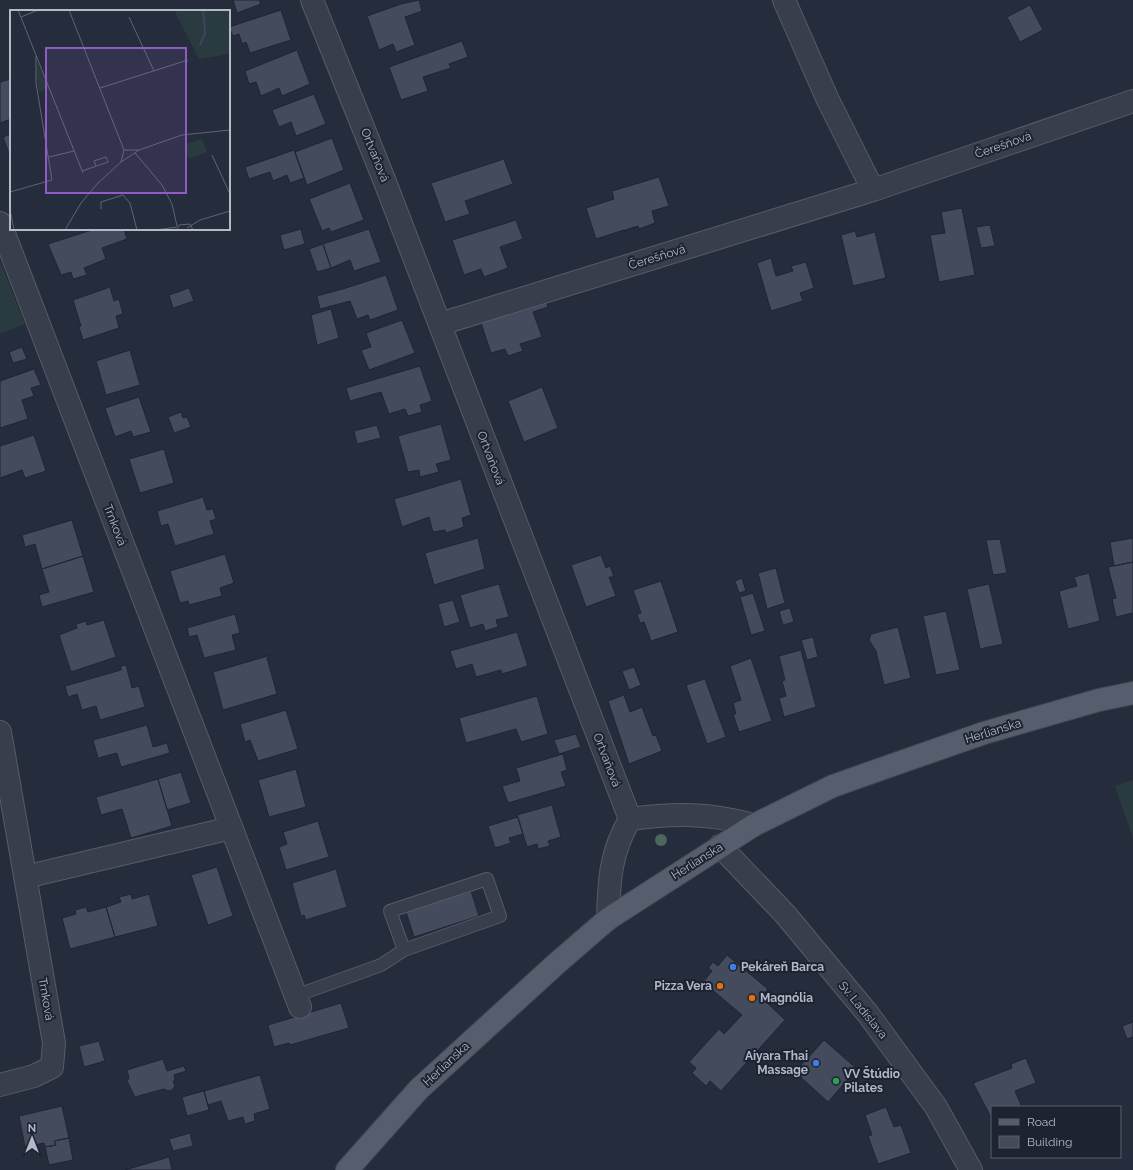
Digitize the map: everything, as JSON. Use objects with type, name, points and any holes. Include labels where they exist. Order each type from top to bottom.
[{"type":"main road","name":"Herlianska","points":[[346,1170],[419,1089],[487,1025],[608,919],[754,825],[833,786],[929,752],[984,733],[1099,700],[1133,692]]},
{"type":"street","name":"Ortvaňová","points":[[312,0],[385,182],[630,819]]},
{"type":"street","points":[[784,0],[827,98],[873,190]]},
{"type":"street","name":"Čerešňová","points":[[440,324],[873,190],[1133,100]]},
{"type":"street","name":"Trnková","points":[[0,223],[298,1001]]},
{"type":"street","name":"Trnková","points":[[0,732],[54,1043],[52,1067],[34,1076],[0,1085]]},
{"type":"street","points":[[608,919],[610,869],[615,849],[630,819],[666,814],[685,814],[715,816],[754,825]]},
{"type":"street","points":[[25,877],[231,828]]},
{"type":"street","name":"Sv. Ladislava","points":[[720,846],[785,914],[868,1014],[936,1107],[971,1170]]},
{"type":"lane","points":[[298,1001],[381,965],[404,950],[500,916],[487,879],[390,911],[404,950]]},
{"type":"shaded area","points":[[0,261],[25,324],[0,334]]},
{"type":"shaded area","points":[[1133,780],[1133,838],[1115,786]]},
{"type":"building","points":[[233,0],[259,0],[261,4],[237,13]]},
{"type":"building","points":[[419,0],[422,11],[405,17],[415,45],[396,52],[393,44],[379,50],[367,16],[401,4]]},
{"type":"building","points":[[1030,5],[1043,30],[1020,42],[1007,17]]},
{"type":"building","points":[[281,10],[291,40],[250,53],[246,42],[242,44],[239,34],[233,36],[230,27]]},
{"type":"building","points":[[462,41],[468,57],[449,64],[451,68],[423,77],[428,91],[401,100],[389,67]]},
{"type":"building","points":[[297,50],[310,84],[282,96],[279,88],[261,96],[256,82],[249,84],[245,71]]},
{"type":"building","points":[[10,79],[10,119],[0,123],[0,82]]},
{"type":"building","points":[[314,94],[326,124],[296,136],[291,122],[279,127],[272,110]]},
{"type":"building","points":[[10,134],[10,156],[3,137]]},
{"type":"building","points":[[332,138],[344,170],[307,185],[295,152]]},
{"type":"building","points":[[294,150],[304,178],[290,183],[287,175],[273,181],[270,172],[249,179],[245,167]]},
{"type":"building","points":[[504,159],[513,184],[465,201],[470,214],[445,222],[431,183]]},
{"type":"building","points":[[659,177],[669,206],[652,211],[655,223],[639,229],[638,226],[625,230],[626,233],[624,230],[596,239],[586,208],[614,199],[612,191]]},
{"type":"building","points":[[350,183],[364,220],[331,232],[329,228],[322,231],[309,199]]},
{"type":"building","points":[[962,208],[975,275],[939,282],[930,235],[945,233],[941,212]]},
{"type":"building","points":[[516,220],[523,239],[500,247],[508,268],[484,277],[481,269],[464,275],[452,240]]},
{"type":"building","points":[[990,225],[995,246],[981,248],[976,227]]},
{"type":"building","points":[[301,229],[305,244],[284,250],[280,235]]},
{"type":"building","points":[[369,229],[381,262],[354,271],[350,260],[331,268],[323,244]]},
{"type":"building","points":[[92,230],[124,230],[127,239],[102,248],[106,259],[84,268],[87,275],[73,279],[71,272],[61,275],[48,244]]},
{"type":"building","points":[[855,231],[857,237],[875,232],[886,278],[853,286],[841,235]]},
{"type":"building","points":[[323,244],[331,268],[317,272],[309,249]]},
{"type":"building","points":[[771,258],[776,276],[793,271],[791,266],[806,262],[814,288],[800,293],[803,301],[771,311],[757,263]]},
{"type":"building","points":[[386,275],[398,310],[370,320],[368,315],[357,319],[350,301],[320,309],[317,296]]},
{"type":"building","points":[[110,287],[114,301],[119,299],[123,314],[116,316],[119,328],[83,340],[79,327],[81,326],[73,300]]},
{"type":"building","points":[[189,288],[194,301],[173,308],[169,295]]},
{"type":"building","points":[[545,298],[548,307],[533,312],[542,337],[520,344],[523,351],[508,356],[505,349],[491,353],[480,320]]},
{"type":"building","points":[[331,309],[339,338],[317,345],[311,315]]},
{"type":"building","points":[[402,320],[415,353],[369,370],[361,350],[371,347],[366,333]]},
{"type":"building","points":[[22,347],[27,359],[13,363],[9,352]]},
{"type":"building","points":[[130,350],[140,385],[106,395],[96,361]]},
{"type":"building","points":[[420,366],[432,401],[420,405],[422,412],[408,416],[405,409],[389,414],[381,392],[350,401],[346,388]]},
{"type":"building","points":[[34,369],[41,385],[31,388],[34,396],[22,400],[28,419],[0,428],[0,381]]},
{"type":"building","points":[[542,387],[558,428],[524,442],[508,401]]},
{"type":"building","points":[[139,397],[151,432],[133,437],[131,431],[115,437],[105,408]]},
{"type":"building","points":[[181,412],[183,418],[187,417],[191,427],[174,433],[168,417]]},
{"type":"building","points":[[441,424],[451,460],[436,464],[439,472],[420,477],[419,470],[408,472],[398,436]]},
{"type":"building","points":[[377,425],[381,438],[357,444],[354,431]]},
{"type":"building","points":[[34,435],[46,471],[25,478],[22,470],[0,478],[0,446]]},
{"type":"building","points":[[164,449],[174,483],[140,493],[129,459]]},
{"type":"building","points":[[461,479],[471,515],[462,518],[464,527],[446,533],[445,530],[433,532],[429,517],[402,527],[394,499]]},
{"type":"building","points":[[203,497],[207,510],[213,509],[216,519],[210,521],[214,534],[175,546],[168,524],[161,526],[157,511]]},
{"type":"building","points":[[72,520],[83,556],[42,569],[35,544],[25,547],[22,535]]},
{"type":"building","points":[[478,538],[485,569],[434,585],[425,553]]},
{"type":"building","points":[[1133,538],[1133,562],[1114,566],[1110,542]]},
{"type":"building","points":[[1000,539],[1007,573],[993,575],[986,540]]},
{"type":"building","points":[[225,554],[234,583],[220,588],[222,596],[189,605],[188,601],[180,603],[170,571]]},
{"type":"building","points":[[601,555],[606,568],[610,566],[614,577],[609,577],[616,596],[586,607],[571,565]]},
{"type":"building","points":[[83,556],[94,592],[42,607],[39,595],[49,592],[42,569]]},
{"type":"building","points":[[1133,562],[1133,613],[1116,617],[1112,599],[1116,598],[1108,567]]},
{"type":"building","points":[[776,568],[785,603],[767,609],[758,573]]},
{"type":"building","points":[[1089,573],[1100,621],[1068,629],[1059,591],[1077,586],[1074,577]]},
{"type":"building","points":[[742,578],[746,591],[739,593],[735,581]]},
{"type":"building","points":[[661,581],[678,632],[651,641],[644,622],[640,623],[637,614],[641,613],[633,590]]},
{"type":"building","points":[[499,584],[509,617],[496,620],[498,627],[485,631],[483,624],[470,628],[460,595]]},
{"type":"building","points":[[989,584],[1003,644],[980,649],[967,589]]},
{"type":"building","points":[[753,593],[765,631],[751,635],[740,597]]},
{"type":"building","points":[[453,600],[460,622],[444,627],[438,604]]},
{"type":"building","points":[[790,608],[794,622],[783,625],[779,611]]},
{"type":"building","points":[[946,611],[960,670],[936,675],[923,616]]},
{"type":"building","points":[[235,614],[240,633],[232,635],[236,650],[204,658],[197,635],[189,637],[187,628]]},
{"type":"building","points":[[104,620],[116,657],[71,672],[59,635],[77,628],[76,624],[86,621],[87,625]]},
{"type":"building","points":[[898,627],[911,678],[884,685],[876,651],[869,640],[871,634]]},
{"type":"building","points":[[517,632],[528,666],[502,674],[501,670],[476,677],[472,664],[456,669],[450,651]]},
{"type":"building","points":[[813,637],[818,657],[807,660],[801,640]]},
{"type":"building","points":[[801,650],[816,707],[784,717],[779,698],[786,696],[782,681],[785,680],[779,656]]},
{"type":"building","points":[[271,655],[267,658],[277,694],[223,710],[213,672]]},
{"type":"building","points":[[751,658],[772,721],[739,732],[733,714],[736,714],[733,703],[741,700],[730,666]]},
{"type":"building","points":[[126,665],[132,688],[139,686],[145,707],[100,720],[96,706],[82,710],[77,694],[68,697],[65,686],[121,670],[121,666]]},
{"type":"building","points":[[634,667],[641,685],[629,690],[622,671]]},
{"type":"building","points":[[705,679],[726,737],[707,744],[686,685]]},
{"type":"building","points":[[624,695],[630,712],[642,707],[653,736],[656,735],[662,751],[629,764],[608,701]]},
{"type":"building","points":[[537,696],[548,734],[521,742],[516,729],[466,743],[459,718]]},
{"type":"building","points":[[286,710],[298,749],[258,761],[250,740],[245,742],[240,724]]},
{"type":"building","points":[[147,725],[153,747],[167,743],[170,753],[121,767],[117,753],[98,758],[93,740]]},
{"type":"building","points":[[576,734],[581,747],[559,754],[554,740]]},
{"type":"building","points":[[563,754],[567,770],[561,772],[566,786],[508,803],[502,786],[520,781],[516,768]]},
{"type":"building","points":[[296,769],[306,807],[269,817],[258,780]]},
{"type":"building","points":[[181,772],[191,803],[167,810],[158,779]]},
{"type":"building","points":[[158,779],[172,826],[131,838],[122,809],[101,815],[96,797]]},
{"type":"building","points":[[552,805],[561,837],[548,841],[550,846],[538,849],[537,844],[527,847],[517,815]]},
{"type":"building","points":[[518,817],[523,834],[509,838],[511,843],[495,848],[488,826]]},
{"type":"building","points":[[318,821],[329,857],[286,870],[279,847],[287,844],[283,832]]},
{"type":"building","points":[[217,867],[233,916],[208,925],[191,875]]},
{"type":"building","points":[[336,869],[347,907],[306,920],[304,915],[301,916],[292,883]]},
{"type":"building","points":[[471,891],[479,916],[414,937],[406,912]]},
{"type":"building","points":[[131,894],[132,899],[149,894],[158,926],[115,937],[106,907],[121,902],[119,897]]},
{"type":"building","points":[[86,907],[88,912],[106,907],[115,937],[70,949],[62,918],[76,914],[75,910]]},
{"type":"building","points":[[727,955],[768,989],[761,997],[785,1020],[721,1091],[710,1081],[706,1086],[692,1073],[696,1068],[689,1062],[719,1029],[724,1034],[742,1015],[703,982],[712,971],[708,968],[713,962],[718,966]]},
{"type":"building","points":[[341,1003],[349,1028],[290,1045],[289,1043],[274,1047],[268,1025]]},
{"type":"building","points":[[1133,1022],[1133,1039],[1132,1037],[1127,1039],[1122,1026]]},
{"type":"building","points":[[824,1040],[857,1069],[828,1102],[795,1072]]},
{"type":"building","points":[[99,1041],[105,1061],[84,1067],[79,1046]]},
{"type":"building","points":[[1026,1058],[1036,1083],[1015,1091],[1022,1106],[991,1106],[991,1117],[973,1083],[1012,1068],[1011,1064]]},
{"type":"building","points":[[163,1059],[167,1071],[184,1066],[186,1071],[174,1075],[175,1081],[173,1081],[175,1086],[172,1090],[168,1091],[164,1089],[135,1097],[127,1081],[129,1078],[127,1070]]},
{"type":"building","points":[[260,1075],[270,1109],[254,1114],[255,1121],[245,1124],[243,1117],[228,1121],[221,1101],[208,1105],[204,1091]]},
{"type":"building","points":[[204,1091],[209,1110],[187,1116],[182,1097]]},
{"type":"building","points":[[62,1106],[69,1138],[54,1141],[56,1145],[45,1147],[44,1143],[25,1147],[19,1116]]},
{"type":"building","points":[[886,1107],[894,1127],[901,1125],[911,1153],[878,1164],[868,1136],[872,1135],[865,1115]]},
{"type":"building","points":[[190,1133],[193,1146],[173,1151],[169,1139]]},
{"type":"building","points":[[69,1138],[73,1160],[49,1165],[45,1147],[56,1145],[54,1141]]},
{"type":"building","points":[[169,1157],[172,1170],[125,1170]]},
{"type":"place","name":"Pekáreň Barca","points":[[733,967]]},
{"type":"place","name":"Pizza Vera","points":[[720,986]]},
{"type":"place","name":"Magnólia","points":[[752,998]]},
{"type":"place","name":"Aiyara Thai Massage","points":[[816,1063]]},
{"type":"place","name":"VV Štúdio Pilates","points":[[836,1081]]}]
